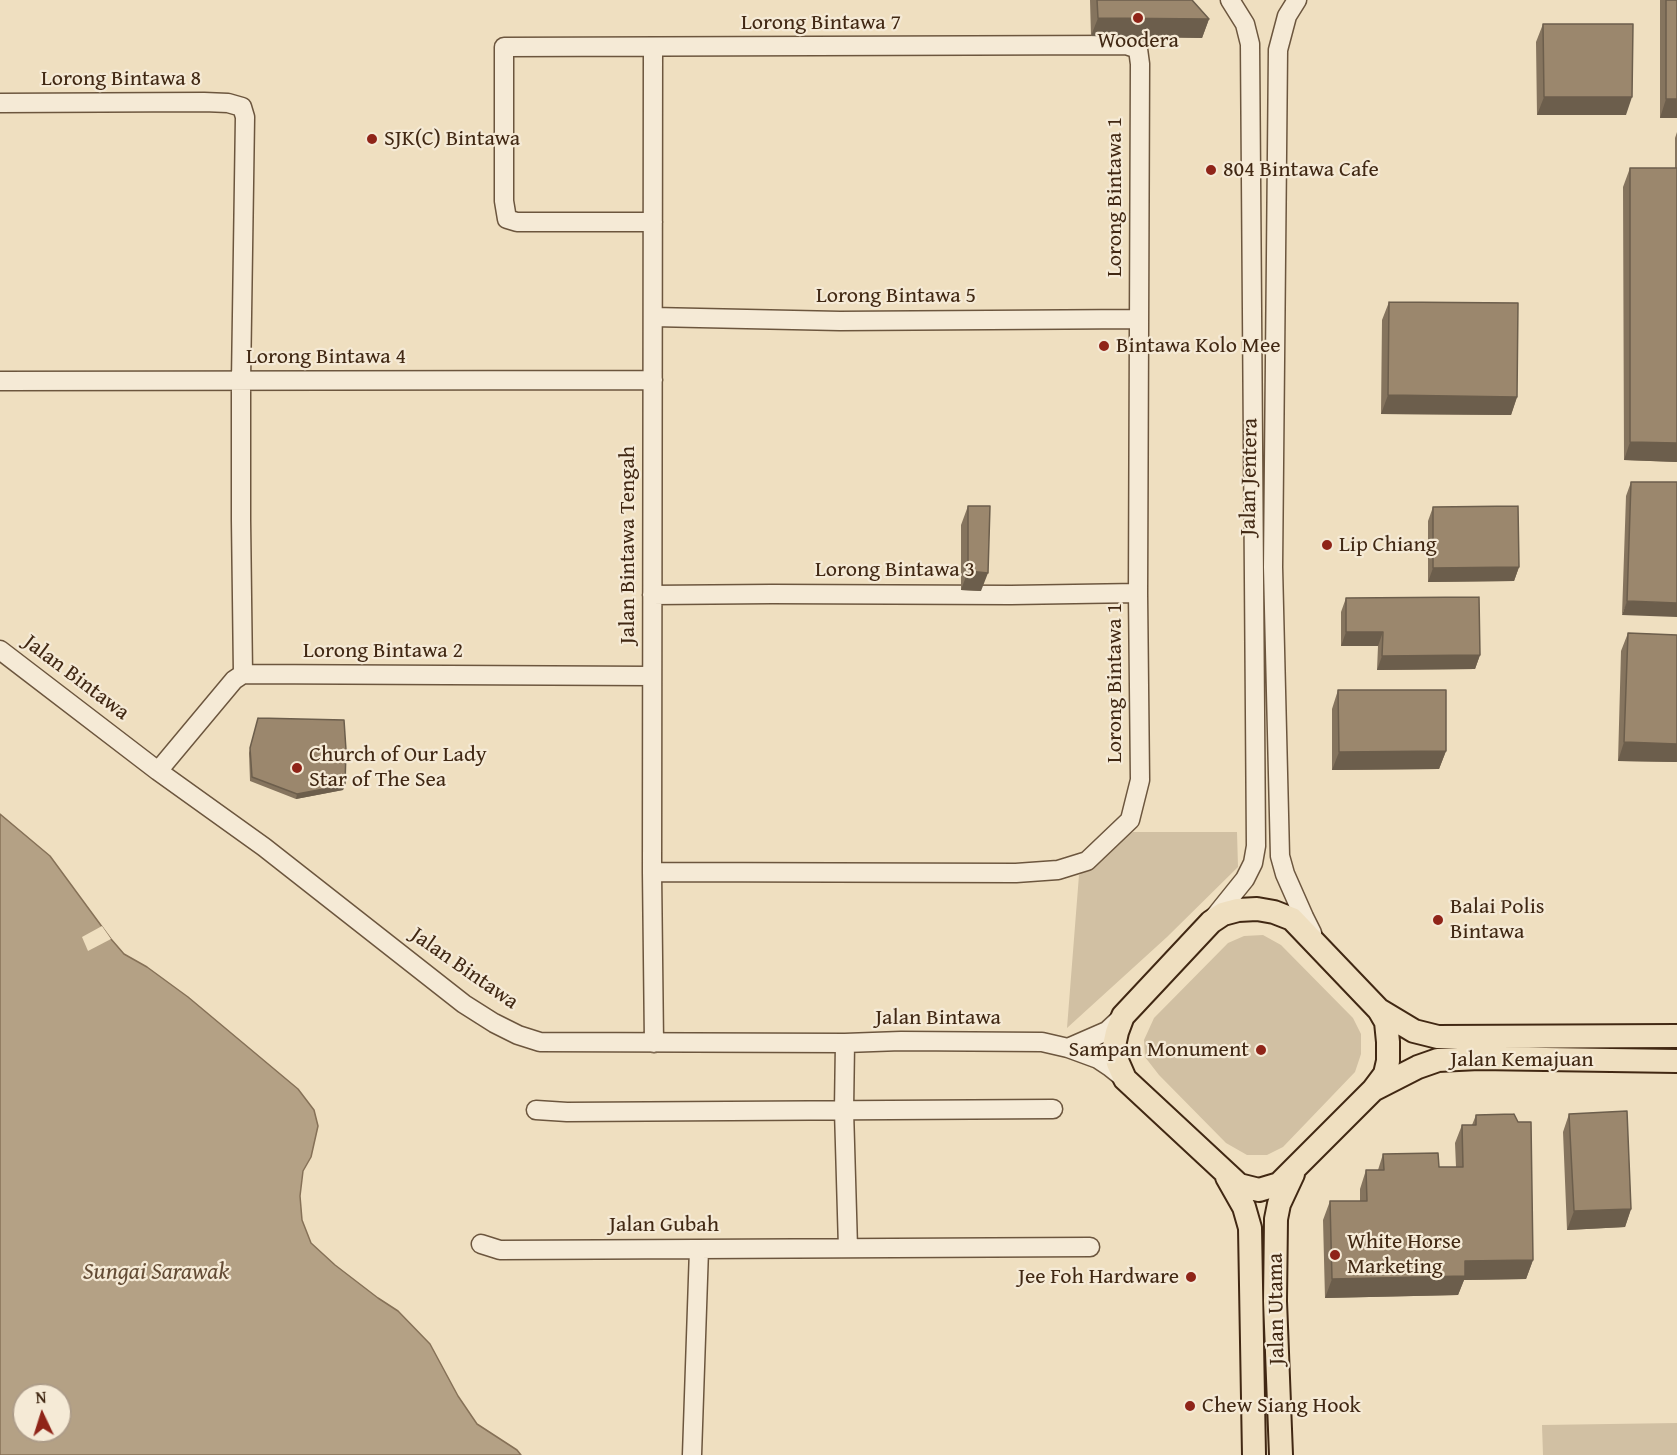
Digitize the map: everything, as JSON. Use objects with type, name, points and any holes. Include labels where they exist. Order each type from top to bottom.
[{"type":"main road","points":[[1257,909],[1292,919],[1378,1010],[1386,1022],[1388,1061],[1385,1074],[1373,1090],[1279,1184],[1259,1190],[1239,1185],[1125,1078],[1114,1046],[1123,1016],[1211,922],[1222,914],[1257,909]]},
{"type":"main road","name":"Jalan Kemajuan","points":[[1378,1010],[1414,1031],[1438,1037],[1677,1036]]},
{"type":"main road","name":"Jalan Kemajuan","points":[[1373,1090],[1418,1067],[1438,1060],[1479,1058],[1677,1061]]},
{"type":"main road","name":"Jalan Utama","points":[[1281,1455],[1275,1301],[1276,1219],[1279,1204],[1296,1167]]},
{"type":"main road","name":"Jalan Utama","points":[[1223,1170],[1244,1207],[1250,1228],[1254,1455]]},
{"type":"street","name":"Jalan Jentera","points":[[1211,922],[1245,879],[1253,863],[1256,846],[1250,44],[1245,24],[1230,0]]},
{"type":"street","name":"Jalan Jentera","points":[[1297,0],[1287,16],[1278,50],[1274,567],[1280,856],[1285,874],[1321,949]]},
{"type":"street","name":"Lorong Bintawa 7","points":[[653,222],[517,222],[507,219],[504,201],[504,47],[1126,45],[1138,49]]},
{"type":"street","name":"Jalan Bintawa Tengah","points":[[652,47],[654,1043]]},
{"type":"street","name":"Lorong Bintawa 1","points":[[652,872],[1016,873],[1058,870],[1087,861],[1130,820],[1140,780],[1138,593],[1140,64],[1138,49]]},
{"type":"street","name":"Lorong Bintawa 8","points":[[0,103],[204,102],[228,103],[242,107],[245,117],[241,381]]},
{"type":"street","name":"Lorong Bintawa 5","points":[[653,317],[840,321],[1139,319]]},
{"type":"street","name":"Lorong Bintawa 4","points":[[0,381],[653,380]]},
{"type":"street","points":[[158,771],[234,680],[243,674],[241,381]]},
{"type":"street","name":"Lorong Bintawa 3","points":[[652,595],[1138,593]]},
{"type":"street","name":"Jalan Bintawa","points":[[0,650],[158,771],[264,847],[464,1004],[518,1035],[540,1042],[1042,1042],[1068,1048],[1098,1059],[1125,1078]]},
{"type":"street","name":"Lorong Bintawa 2","points":[[243,674],[652,676]]},
{"type":"street","points":[[1068,1048],[1107,1031],[1123,1016]]},
{"type":"street","points":[[845,1043],[844,1110],[848,1248]]},
{"type":"street","points":[[536,1110],[567,1112],[1053,1109]]},
{"type":"street","name":"Jalan Gubah","points":[[481,1244],[500,1250],[1090,1247]]},
{"type":"street","points":[[692,1455],[699,1249]]},
{"type":"shaded area","points":[[1133,832],[1237,832],[1238,867],[1167,937],[1067,1028],[1079,875]]},
{"type":"shaded area","points":[[1263,935],[1281,945],[1353,1018],[1361,1034],[1361,1054],[1355,1072],[1283,1147],[1267,1155],[1247,1155],[1226,1143],[1159,1075],[1145,1057],[1144,1040],[1154,1018],[1228,943],[1244,936]]},
{"type":"shaded area","points":[[1677,1423],[1677,1455],[1543,1455],[1542,1425]]},
{"type":"water","name":"Sungai Sarawak","points":[[0,814],[50,856],[124,954],[147,967],[188,997],[298,1089],[314,1110],[318,1126],[311,1157],[303,1171],[300,1196],[302,1220],[311,1243],[335,1265],[398,1311],[430,1344],[458,1396],[477,1424],[521,1455],[0,1455]]},
{"type":"pier","points":[[102,926],[111,939],[88,951],[82,937]]},
{"type":"building","points":[[1097,0],[1192,0],[1209,19],[1098,18]]},
{"type":"building","points":[[1666,0],[1677,0],[1677,99],[1666,99]]},
{"type":"building","points":[[1543,24],[1633,24],[1632,97],[1544,97]]},
{"type":"building","points":[[1630,168],[1677,168],[1677,443],[1630,442]]},
{"type":"building","points":[[1389,302],[1518,303],[1517,397],[1388,395]]},
{"type":"building","points":[[1631,482],[1677,482],[1677,603],[1627,601]]},
{"type":"building","points":[[968,506],[990,506],[988,573],[968,571]]},
{"type":"building","points":[[1518,506],[1519,567],[1433,568],[1433,507]]},
{"type":"building","points":[[1479,597],[1480,655],[1382,656],[1383,632],[1346,632],[1346,598]]},
{"type":"building","points":[[1628,633],[1677,635],[1677,744],[1624,742]]},
{"type":"building","points":[[1338,690],[1446,690],[1446,751],[1339,752]]},
{"type":"building","name":"Church of Our Lady Star of The Sea","points":[[258,718],[344,720],[345,785],[297,794],[252,777],[250,748]]},
{"type":"building","points":[[1627,1111],[1631,1209],[1574,1211],[1569,1114]]},
{"type":"building","points":[[1514,1114],[1518,1122],[1531,1122],[1533,1260],[1465,1261],[1465,1276],[1332,1279],[1330,1201],[1367,1201],[1366,1170],[1384,1170],[1383,1154],[1438,1153],[1439,1167],[1463,1167],[1462,1125],[1476,1125],[1476,1115]]},
{"type":"place","name":"Woodera","points":[[1138,18]]},
{"type":"place","name":"SJK(C) Bintawa","points":[[372,139]]},
{"type":"place","name":"804 Bintawa Cafe","points":[[1211,170]]},
{"type":"place","name":"Bintawa Kolo Mee","points":[[1104,346]]},
{"type":"place","name":"Lip Chiang","points":[[1327,545]]},
{"type":"place","name":"Church of Our Lady Star of The Sea","points":[[297,768]]},
{"type":"place","name":"Balai Polis Bintawa","points":[[1438,920]]},
{"type":"place","name":"Sampan Monument","points":[[1261,1050]]},
{"type":"place","name":"White Horse Marketing","points":[[1335,1255]]},
{"type":"place","name":"Jee Foh Hardware","points":[[1191,1277]]},
{"type":"place","name":"Chew Siang Hook","points":[[1190,1406]]}]
